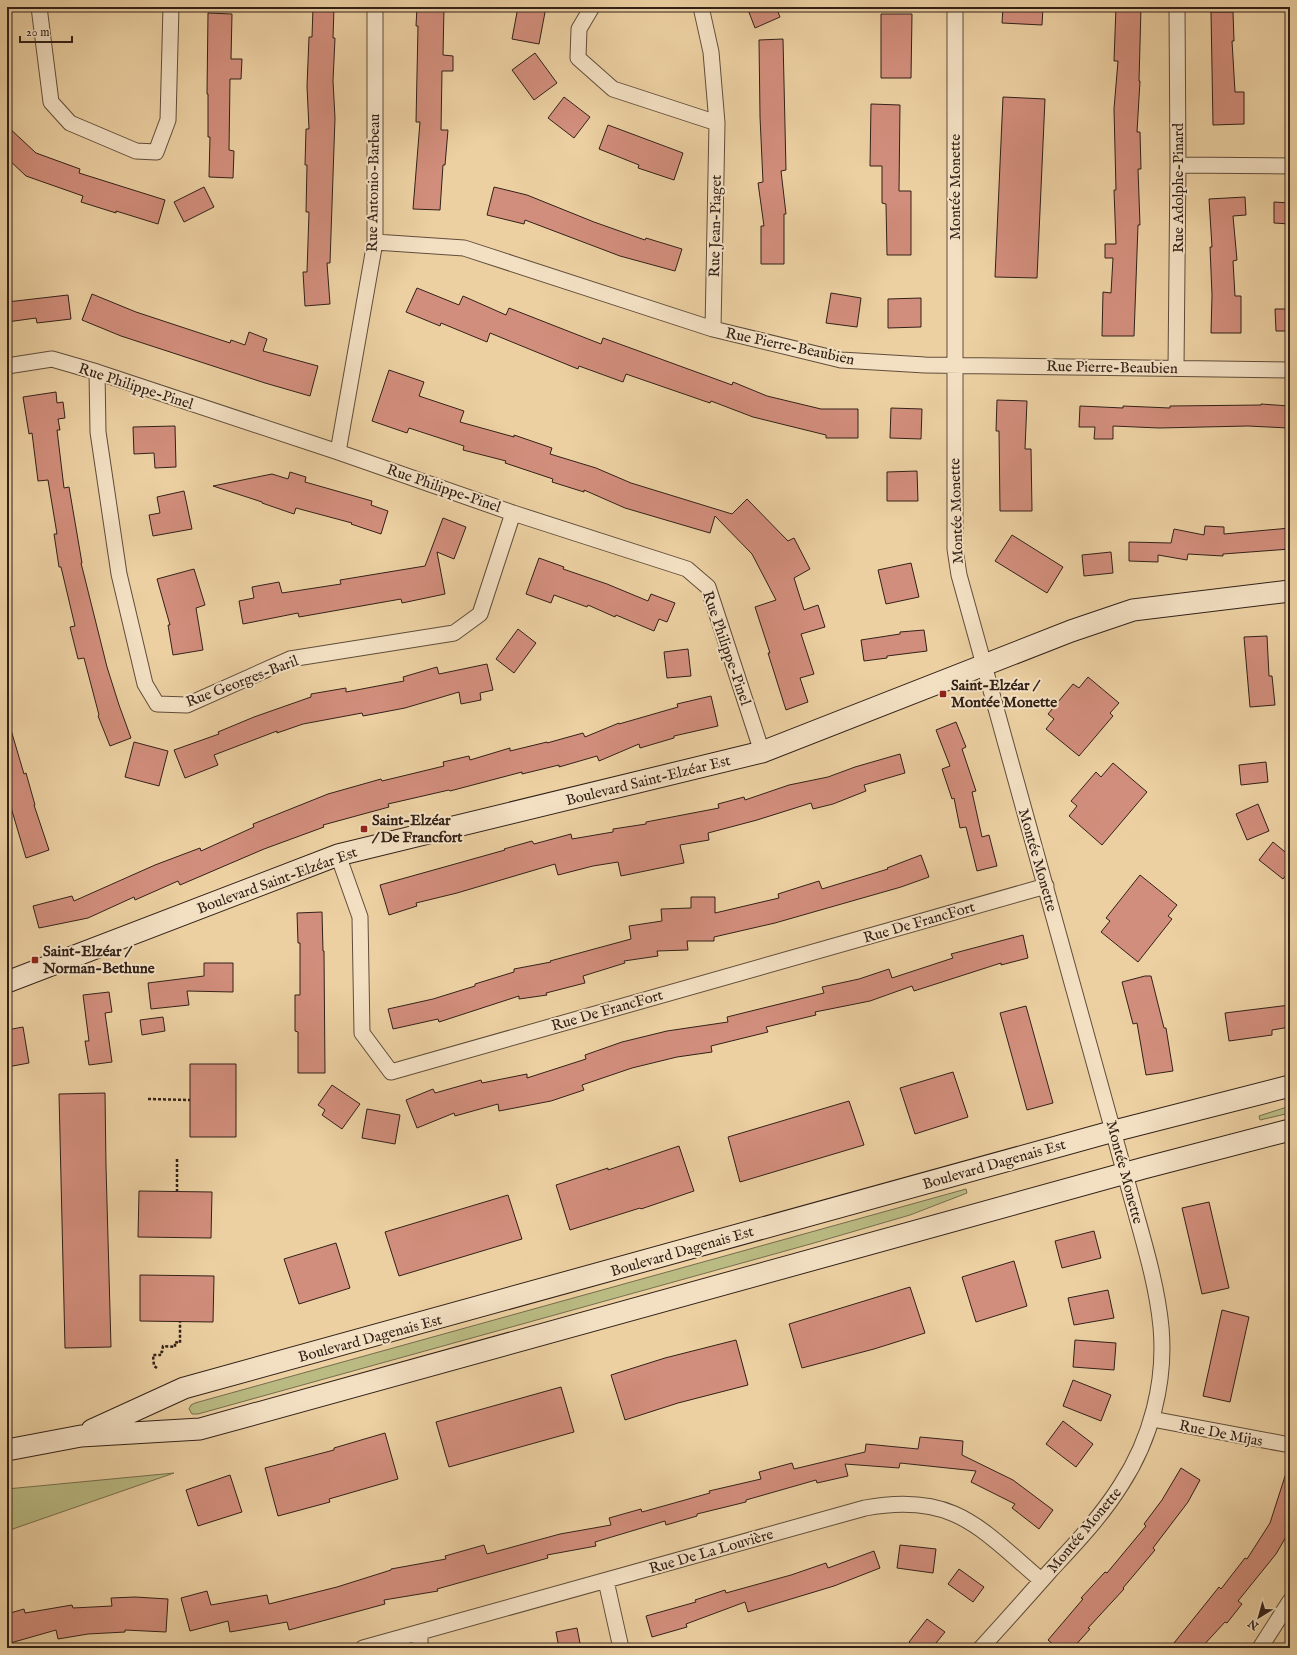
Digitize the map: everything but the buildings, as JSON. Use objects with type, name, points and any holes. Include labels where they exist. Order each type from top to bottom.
[{"type":"main road","name":"Boulevard Saint-Elzéar Est","points":[[7,982],[338,855],[762,752],[1071,631],[1133,610],[1290,590]]},
{"type":"main road","name":"Boulevard Dagenais Est","points":[[81,1436],[184,1388],[1114,1131],[1290,1086]]},
{"type":"main road","name":"Boulevard Dagenais Est","points":[[7,1450],[81,1436],[200,1429],[1125,1173],[1290,1130]]},
{"type":"street","points":[[39,7],[51,102],[70,123],[136,151],[156,152],[168,120],[171,7]]},
{"type":"street","name":"Rue Antonio-Barbeau","points":[[338,452],[375,242],[375,7]]},
{"type":"street","points":[[592,7],[579,29],[578,58],[613,89],[717,123]]},
{"type":"street","name":"Rue Jean-Piaget","points":[[701,7],[712,52],[717,123],[712,329]]},
{"type":"street","name":"Montée Monette","points":[[956,7],[954,365],[955,551],[959,575],[1114,1131],[1150,1268],[1160,1314],[1162,1341],[1161,1367],[1152,1419],[1140,1453],[1122,1485],[1095,1521],[981,1648]]},
{"type":"street","name":"Rue Adolphe-Pinard","points":[[1176,7],[1178,165],[1176,368]]},
{"type":"street","points":[[1178,165],[1290,166]]},
{"type":"street","name":"Rue Pierre-Beaubien","points":[[375,242],[464,248],[712,329],[841,360],[925,365],[1290,370]]},
{"type":"street","name":"Rue Philippe-Pinel","points":[[7,366],[52,359],[97,372],[687,569],[708,587],[762,752]]},
{"type":"street","name":"Rue Georges-Baril","points":[[97,372],[98,432],[119,574],[145,684],[157,704],[187,705],[290,659],[454,633],[480,614],[513,512]]},
{"type":"street","name":"Rue De FrancFort","points":[[338,855],[360,917],[362,1033],[391,1072],[1046,886]]},
{"type":"street","name":"Rue De Mijas","points":[[1152,1419],[1290,1446]]},
{"type":"street","name":"Rue De La Louvière","points":[[363,1648],[864,1508],[886,1504],[907,1503],[928,1505],[962,1516],[990,1536],[1042,1580]]},
{"type":"street","points":[[606,1581],[621,1648]]},
{"type":"street","points":[[1260,1648],[1290,1601]]},
{"type":"street","points":[[420,1633],[420,1648]]},
{"type":"path","points":[[148,1099],[190,1100]]},
{"type":"path","points":[[177,1159],[177,1191]]},
{"type":"path","points":[[157,1368],[154,1366],[154,1355],[160,1355],[163,1346],[174,1347],[175,1342],[180,1343],[180,1322]]},
{"type":"green space","points":[[1290,1106],[1290,1113],[1260,1120],[1259,1116]]},
{"type":"green space","points":[[966,1189],[967,1193],[910,1215],[814,1243],[198,1414],[192,1414],[189,1409],[191,1405],[195,1403]]},
{"type":"green space","points":[[174,1473],[7,1531],[7,1489]]},
{"type":"place","name":"Saint-Elzéar / Montée Monette","points":[[943,694]]},
{"type":"place","name":"Saint-Elzéar / De Francfort","points":[[364,829]]},
{"type":"place","name":"Saint-Elzéar / Norman-Bethune","points":[[35,960]]}]
